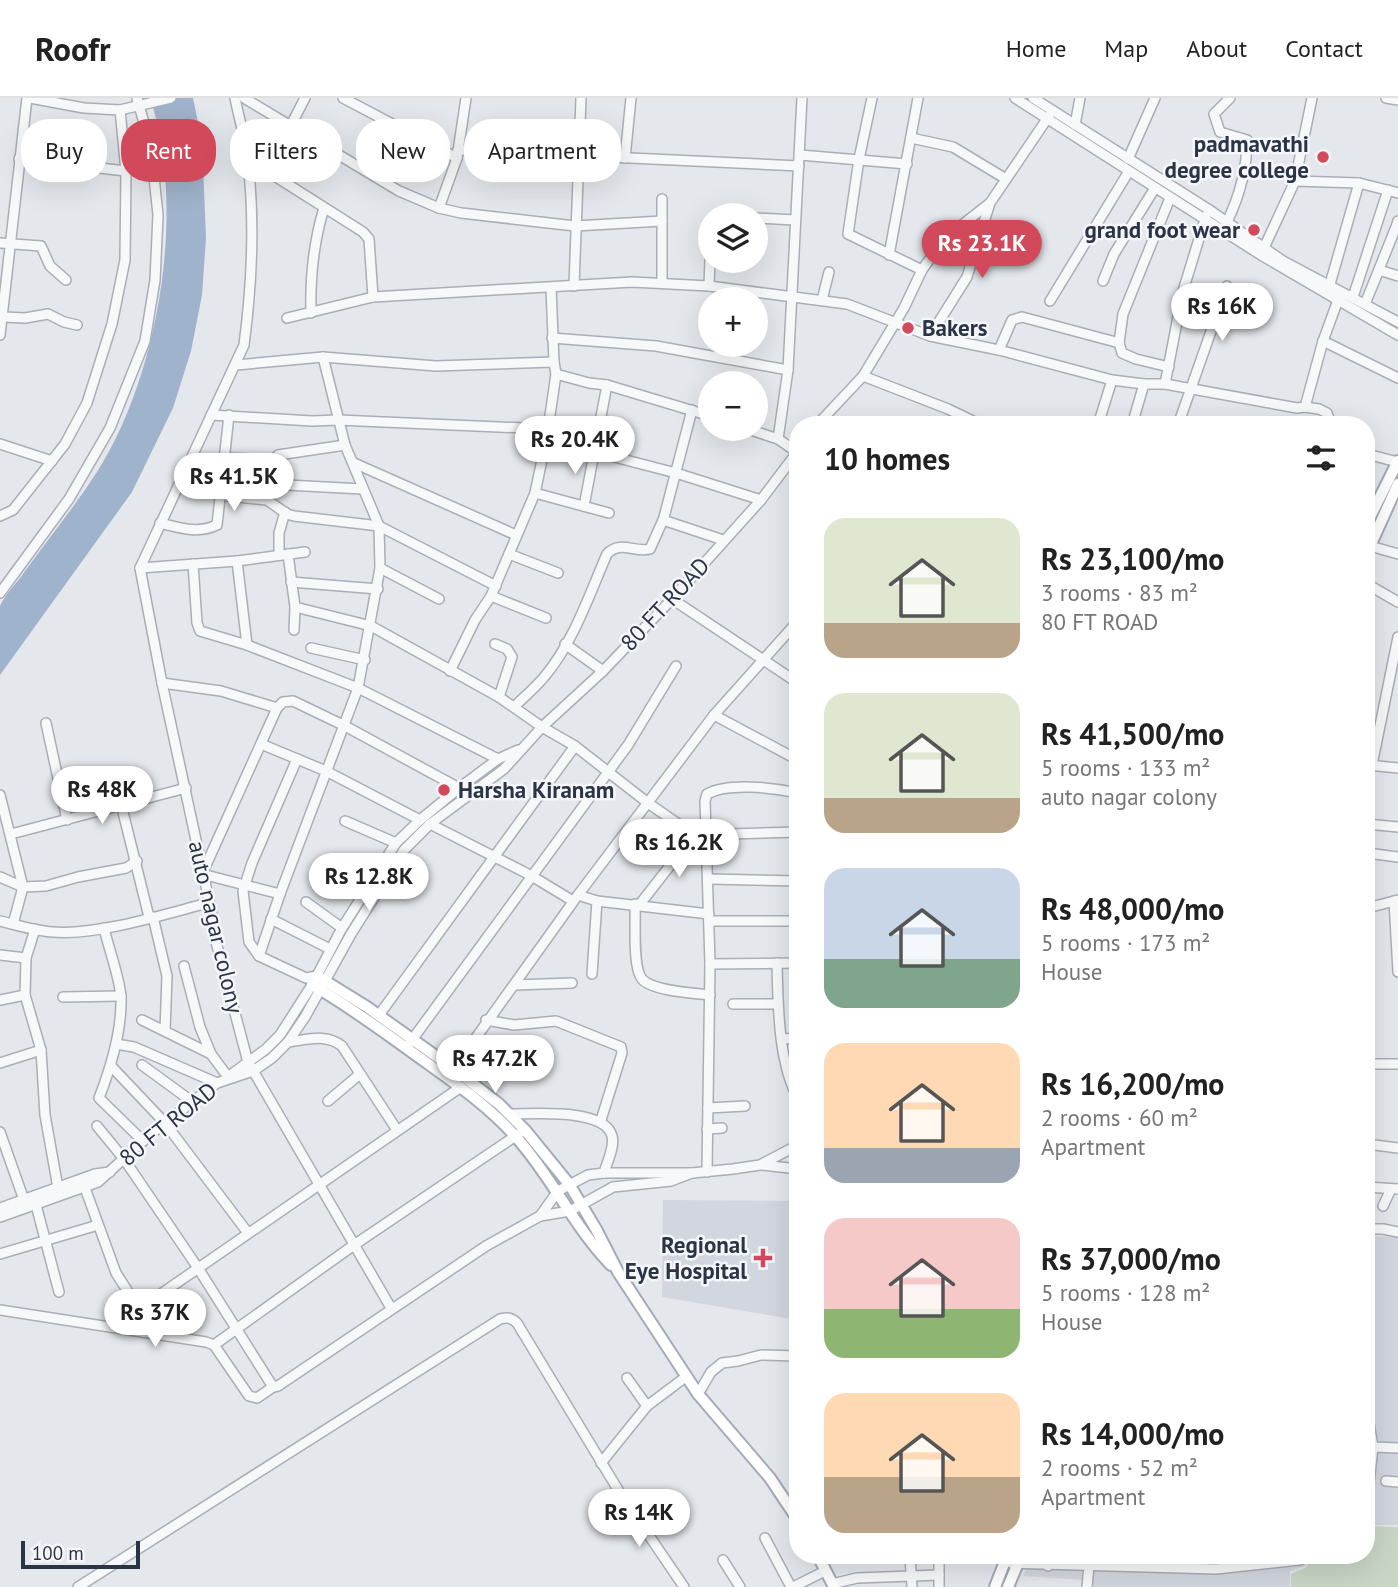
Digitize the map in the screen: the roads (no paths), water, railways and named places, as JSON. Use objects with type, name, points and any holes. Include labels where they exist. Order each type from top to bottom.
[{"type":"main road","points":[[1375,507],[1398,462]]},
{"type":"main road","points":[[1375,535],[1398,484]]},
{"type":"main road","points":[[319,983],[379,1015],[409,1044]]},
{"type":"main road","points":[[319,983],[511,1114],[520,1133],[570,1210],[602,1256],[618,1272]]},
{"type":"main road","points":[[450,1074],[461,1087],[520,1133],[569,1184],[618,1272],[698,1394],[770,1478],[789,1506]]},
{"type":"main road","points":[[822,1564],[833,1585]]},
{"type":"main road","points":[[995,1587],[1004,1564]]},
{"type":"main road","points":[[1008,1587],[1017,1564]]},
{"type":"street","points":[[0,335],[5,243],[29,98],[84,108],[120,110],[171,98]]},
{"type":"street","points":[[235,98],[239,119]]},
{"type":"street","points":[[244,98],[277,119]]},
{"type":"street","points":[[294,119],[305,98]]},
{"type":"street","points":[[343,98],[457,154],[464,154]]},
{"type":"street","points":[[439,208],[457,154],[466,98]]},
{"type":"street","points":[[580,119],[581,98]]},
{"type":"street","points":[[625,158],[631,98]]},
{"type":"street","points":[[778,439],[788,370],[802,98]]},
{"type":"street","points":[[872,98],[859,159],[848,234],[922,270]]},
{"type":"street","points":[[890,255],[918,98]]},
{"type":"street","points":[[1015,98],[1075,125],[1208,209],[1263,252],[1397,318]]},
{"type":"street","points":[[1033,98],[1050,115],[1170,198],[1398,335]]},
{"type":"street","points":[[1075,125],[1080,98]]},
{"type":"street","points":[[1128,159],[1155,98]]},
{"type":"street","points":[[1227,222],[1239,197],[1247,159],[1247,140],[1220,132],[1214,114],[1230,98]]},
{"type":"street","points":[[1263,252],[1295,181],[1312,98]]},
{"type":"street","points":[[1386,98],[1398,100]]},
{"type":"street","points":[[0,593],[69,499],[110,428],[145,341],[155,280],[158,215],[151,148],[141,103]]},
{"type":"street","points":[[120,110],[121,120]]},
{"type":"street","points":[[825,416],[863,376],[936,250],[953,232],[989,203],[1050,115]]},
{"type":"street","points":[[911,138],[953,148],[1006,179]]},
{"type":"street","points":[[800,155],[907,164]]},
{"type":"street","points":[[342,158],[399,191],[439,208],[461,213],[575,226],[662,221]]},
{"type":"street","points":[[621,158],[799,166]]},
{"type":"street","points":[[19,159],[121,170]]},
{"type":"street","points":[[1051,301],[1129,171]]},
{"type":"street","points":[[1295,181],[1359,183],[1393,192],[1353,297]]},
{"type":"street","points":[[0,516],[13,510],[52,461],[65,444],[87,403],[112,324],[125,260],[126,182]]},
{"type":"street","points":[[250,182],[253,224],[244,345],[140,568],[237,561],[305,551]]},
{"type":"street","points":[[284,182],[354,226],[369,239],[373,297]]},
{"type":"street","points":[[574,286],[577,182]]},
{"type":"street","points":[[1330,284],[1359,183]]},
{"type":"street","points":[[1103,281],[1114,254],[1155,188]]},
{"type":"street","points":[[1169,367],[1122,353],[1119,343],[1123,314],[1170,198]]},
{"type":"street","points":[[662,199],[662,282]]},
{"type":"street","points":[[930,336],[967,277],[989,203]]},
{"type":"street","points":[[312,313],[310,275],[313,247],[324,208]]},
{"type":"street","points":[[1165,384],[1183,291],[1208,209]]},
{"type":"street","points":[[768,218],[795,219]]},
{"type":"street","points":[[1365,304],[1398,221]]},
{"type":"street","points":[[5,243],[41,246],[50,266],[65,280]]},
{"type":"street","points":[[1379,270],[1398,276]]},
{"type":"street","points":[[822,300],[829,272]]},
{"type":"street","points":[[709,286],[710,273]]},
{"type":"street","points":[[287,318],[373,297],[662,282],[709,286],[847,304],[930,336],[999,350],[1112,380],[1165,384],[1297,408],[1319,409],[1328,416]]},
{"type":"street","points":[[1181,416],[1227,286]]},
{"type":"street","points":[[450,671],[475,620],[496,586],[541,473],[556,374],[551,288]]},
{"type":"street","points":[[1305,407],[1323,341],[1338,300]]},
{"type":"street","points":[[3,317],[25,318],[48,314],[77,325]]},
{"type":"street","points":[[999,350],[1012,320],[1017,317],[1119,343]]},
{"type":"street","points":[[552,338],[656,346],[788,370]]},
{"type":"street","points":[[1323,341],[1398,378]]},
{"type":"street","points":[[236,365],[323,357],[436,366],[554,362]]},
{"type":"street","points":[[259,956],[358,688],[378,589],[379,526],[345,444],[323,357]]},
{"type":"street","points":[[556,374],[607,385],[698,412]]},
{"type":"street","points":[[863,376],[962,416]]},
{"type":"street","points":[[1101,416],[1112,380]]},
{"type":"street","points":[[1135,416],[1144,384]]},
{"type":"street","points":[[584,506],[607,385]]},
{"type":"street","points":[[514,706],[545,676],[565,644],[607,554],[618,547],[643,551],[650,549],[663,521],[692,410]]},
{"type":"street","points":[[211,415],[547,429]]},
{"type":"street","points":[[160,523],[192,530],[213,527],[219,520],[219,495],[229,415]]},
{"type":"street","points":[[768,436],[789,446]]},
{"type":"street","points":[[0,444],[52,461]]},
{"type":"street","points":[[223,458],[274,460],[278,455],[345,444]]},
{"type":"street","points":[[595,452],[677,473],[761,500]]},
{"type":"street","points":[[1375,456],[1398,462]]},
{"type":"street","points":[[354,463],[516,535]]},
{"type":"street","name":"80 FT ROAD","points":[[0,1217],[98,1182],[164,1123],[266,1049],[280,1035],[340,954],[393,864],[430,824],[504,769],[542,727],[603,671],[761,500],[789,464]]},
{"type":"street","points":[[287,485],[362,489]]},
{"type":"street","points":[[535,493],[609,513]]},
{"type":"street","points":[[219,495],[267,500],[294,516],[379,526],[496,586]]},
{"type":"street","points":[[285,512],[279,533],[295,607],[295,630]]},
{"type":"street","points":[[663,521],[723,540]]},
{"type":"street","points":[[1375,551],[1398,554]]},
{"type":"street","points":[[509,554],[558,573]]},
{"type":"street","points":[[237,561],[247,645]]},
{"type":"street","points":[[193,564],[197,627],[205,634],[247,645],[358,688],[498,759]]},
{"type":"street","name":"auto nagar colony","points":[[140,568],[208,904],[248,1062],[391,1308]]},
{"type":"street","points":[[380,568],[439,599]]},
{"type":"street","points":[[290,582],[378,589]]},
{"type":"street","points":[[1375,589],[1398,602]]},
{"type":"street","points":[[491,596],[546,618]]},
{"type":"street","points":[[671,599],[789,677]]},
{"type":"street","points":[[295,607],[371,626],[499,697],[575,746],[694,835],[789,832]]},
{"type":"street","points":[[450,1074],[486,1020],[714,715],[789,630]]},
{"type":"street","points":[[1375,739],[1398,637]]},
{"type":"street","points":[[499,697],[512,663],[514,641]]},
{"type":"street","points":[[495,644],[511,653]]},
{"type":"street","points":[[565,644],[603,671]]},
{"type":"street","points":[[312,648],[365,660]]},
{"type":"street","points":[[409,1044],[506,913],[530,876],[610,771],[676,666]]},
{"type":"street","points":[[162,683],[221,691],[277,708]]},
{"type":"street","points":[[280,894],[202,874],[277,708],[283,702],[293,701],[345,726],[459,788]]},
{"type":"street","points":[[714,715],[789,755]]},
{"type":"street","points":[[46,723],[67,820]]},
{"type":"street","points":[[261,744],[326,771],[420,820]]},
{"type":"street","points":[[379,1015],[575,746]]},
{"type":"street","name":"80 FT ROAD","points":[[228,1077],[253,1071],[272,1058],[288,1042],[319,983],[330,949],[396,843],[459,788],[498,759],[522,748]]},
{"type":"street","points":[[297,759],[251,863],[243,891],[249,942],[259,956],[319,983]]},
{"type":"street","points":[[1375,766],[1398,768]]},
{"type":"street","points":[[117,784],[120,806],[167,976],[165,1031]]},
{"type":"street","points":[[11,834],[186,788]]},
{"type":"street","points":[[707,1172],[710,964],[705,801],[707,794],[712,791],[771,788],[789,791]]},
{"type":"street","points":[[0,795],[23,887],[13,924]]},
{"type":"street","points":[[345,821],[396,843]]},
{"type":"street","points":[[430,824],[492,858],[576,898],[638,904],[709,917],[789,921]]},
{"type":"street","points":[[1375,825],[1398,827]]},
{"type":"street","points":[[694,835],[638,904],[637,967],[641,979],[663,989],[710,995]]},
{"type":"street","points":[[1375,854],[1398,857]]},
{"type":"street","points":[[0,877],[23,887],[46,886],[125,868],[137,862]]},
{"type":"street","points":[[709,879],[789,881]]},
{"type":"street","points":[[592,974],[597,901]]},
{"type":"street","points":[[1375,904],[1396,901],[1398,972]]},
{"type":"street","points":[[306,902],[342,928]]},
{"type":"street","points":[[0,921],[54,933],[104,928],[208,904]]},
{"type":"street","points":[[271,919],[330,949]]},
{"type":"street","points":[[104,928],[121,996],[116,1044],[99,1098],[143,1141]]},
{"type":"street","points":[[35,929],[26,958],[25,995],[41,1050],[46,1125],[58,1188]]},
{"type":"street","points":[[0,956],[26,958]]},
{"type":"street","points":[[776,963],[778,1004],[789,1083]]},
{"type":"street","points":[[710,964],[789,963]]},
{"type":"street","points":[[184,966],[200,1027],[211,1055],[228,1077]]},
{"type":"street","points":[[514,985],[572,983]]},
{"type":"street","points":[[0,1000],[25,995]]},
{"type":"street","points":[[63,997],[121,996]]},
{"type":"street","points":[[733,1004],[778,1004]]},
{"type":"street","points":[[142,1020],[211,1055]]},
{"type":"street","points":[[486,1020],[514,1025],[556,1021],[621,1047],[622,1053],[601,1120]]},
{"type":"street","points":[[288,1042],[330,1038],[342,1046],[397,1130]]},
{"type":"street","points":[[782,1039],[789,1039]]},
{"type":"street","points":[[116,1044],[134,1047],[217,1083]]},
{"type":"street","points":[[0,1063],[41,1050]]},
{"type":"street","points":[[1375,1064],[1398,1064]]},
{"type":"street","points":[[142,1065],[194,1102]]},
{"type":"street","points":[[111,1066],[164,1123],[248,1233]]},
{"type":"street","points":[[328,1101],[360,1074]]},
{"type":"street","points":[[120,1328],[138,1309],[461,1087]]},
{"type":"street","points":[[708,1108],[745,1106]]},
{"type":"street","points":[[511,1114],[576,1116],[601,1120],[608,1127],[613,1140],[604,1173]]},
{"type":"street","points":[[97,1126],[124,1159],[198,1268],[273,1387]]},
{"type":"street","points":[[707,1129],[722,1128]]},
{"type":"street","points":[[0,1132],[24,1200]]},
{"type":"street","points":[[0,1310],[214,1345],[354,1245],[520,1133]]},
{"type":"street","points":[[1375,1145],[1398,1148]]},
{"type":"street","points":[[760,1165],[789,1150]]},
{"type":"street","points":[[540,1216],[558,1191],[588,1175],[692,1173],[760,1165],[789,1168]]},
{"type":"street","name":"80 FT ROAD","points":[[0,1208],[95,1174],[110,1172]]},
{"type":"street","points":[[214,1345],[249,1395],[257,1398],[486,1246],[540,1216],[570,1210],[613,1187],[671,1181],[692,1173]]},
{"type":"street","points":[[85,1188],[116,1273],[138,1309]]},
{"type":"street","points":[[1375,1188],[1394,1189],[1383,1206]]},
{"type":"street","points":[[36,1205],[59,1292]]},
{"type":"street","points":[[0,1254],[98,1225]]},
{"type":"street","points":[[1375,1229],[1398,1232]]},
{"type":"street","points":[[78,1587],[500,1319],[513,1319],[517,1323],[601,1463],[684,1587]]},
{"type":"street","points":[[698,1394],[711,1372],[722,1363],[738,1362],[761,1355],[789,1356]]},
{"type":"street","points":[[601,1463],[646,1406],[687,1376]]},
{"type":"street","points":[[627,1378],[646,1406]]},
{"type":"street","points":[[1375,1447],[1398,1448]]},
{"type":"street","points":[[1386,1481],[1398,1482]]},
{"type":"street","points":[[765,1538],[792,1587],[825,1571]]},
{"type":"street","points":[[723,1560],[740,1587]]},
{"type":"street","points":[[910,1564],[912,1587]]},
{"type":"street","points":[[939,1564],[939,1587]]},
{"type":"street","points":[[1038,1564],[1216,1569],[1263,1564]]},
{"type":"street","points":[[1087,1587],[1089,1566]]},
{"type":"street","points":[[833,1585],[857,1578],[939,1575]]},
{"type":"water","points":[[150,98],[193,98],[197,119],[155,119]]},
{"type":"water","points":[[165,182],[204,182],[206,238],[202,295],[191,351],[173,408],[132,492],[0,675],[0,606],[97,472],[119,433],[137,388],[151,340],[161,290],[166,239]]},
{"type":"place","name":"padmavathi degree college","points":[[1323,157]]},
{"type":"place","name":"grand foot wear","points":[[1254,230]]},
{"type":"place","name":"Bakers","points":[[908,328]]},
{"type":"place","name":"Harsha Kiranam","points":[[444,790]]},
{"type":"place","name":"Regional Eye Hospital","points":[[763,1258]]}]
